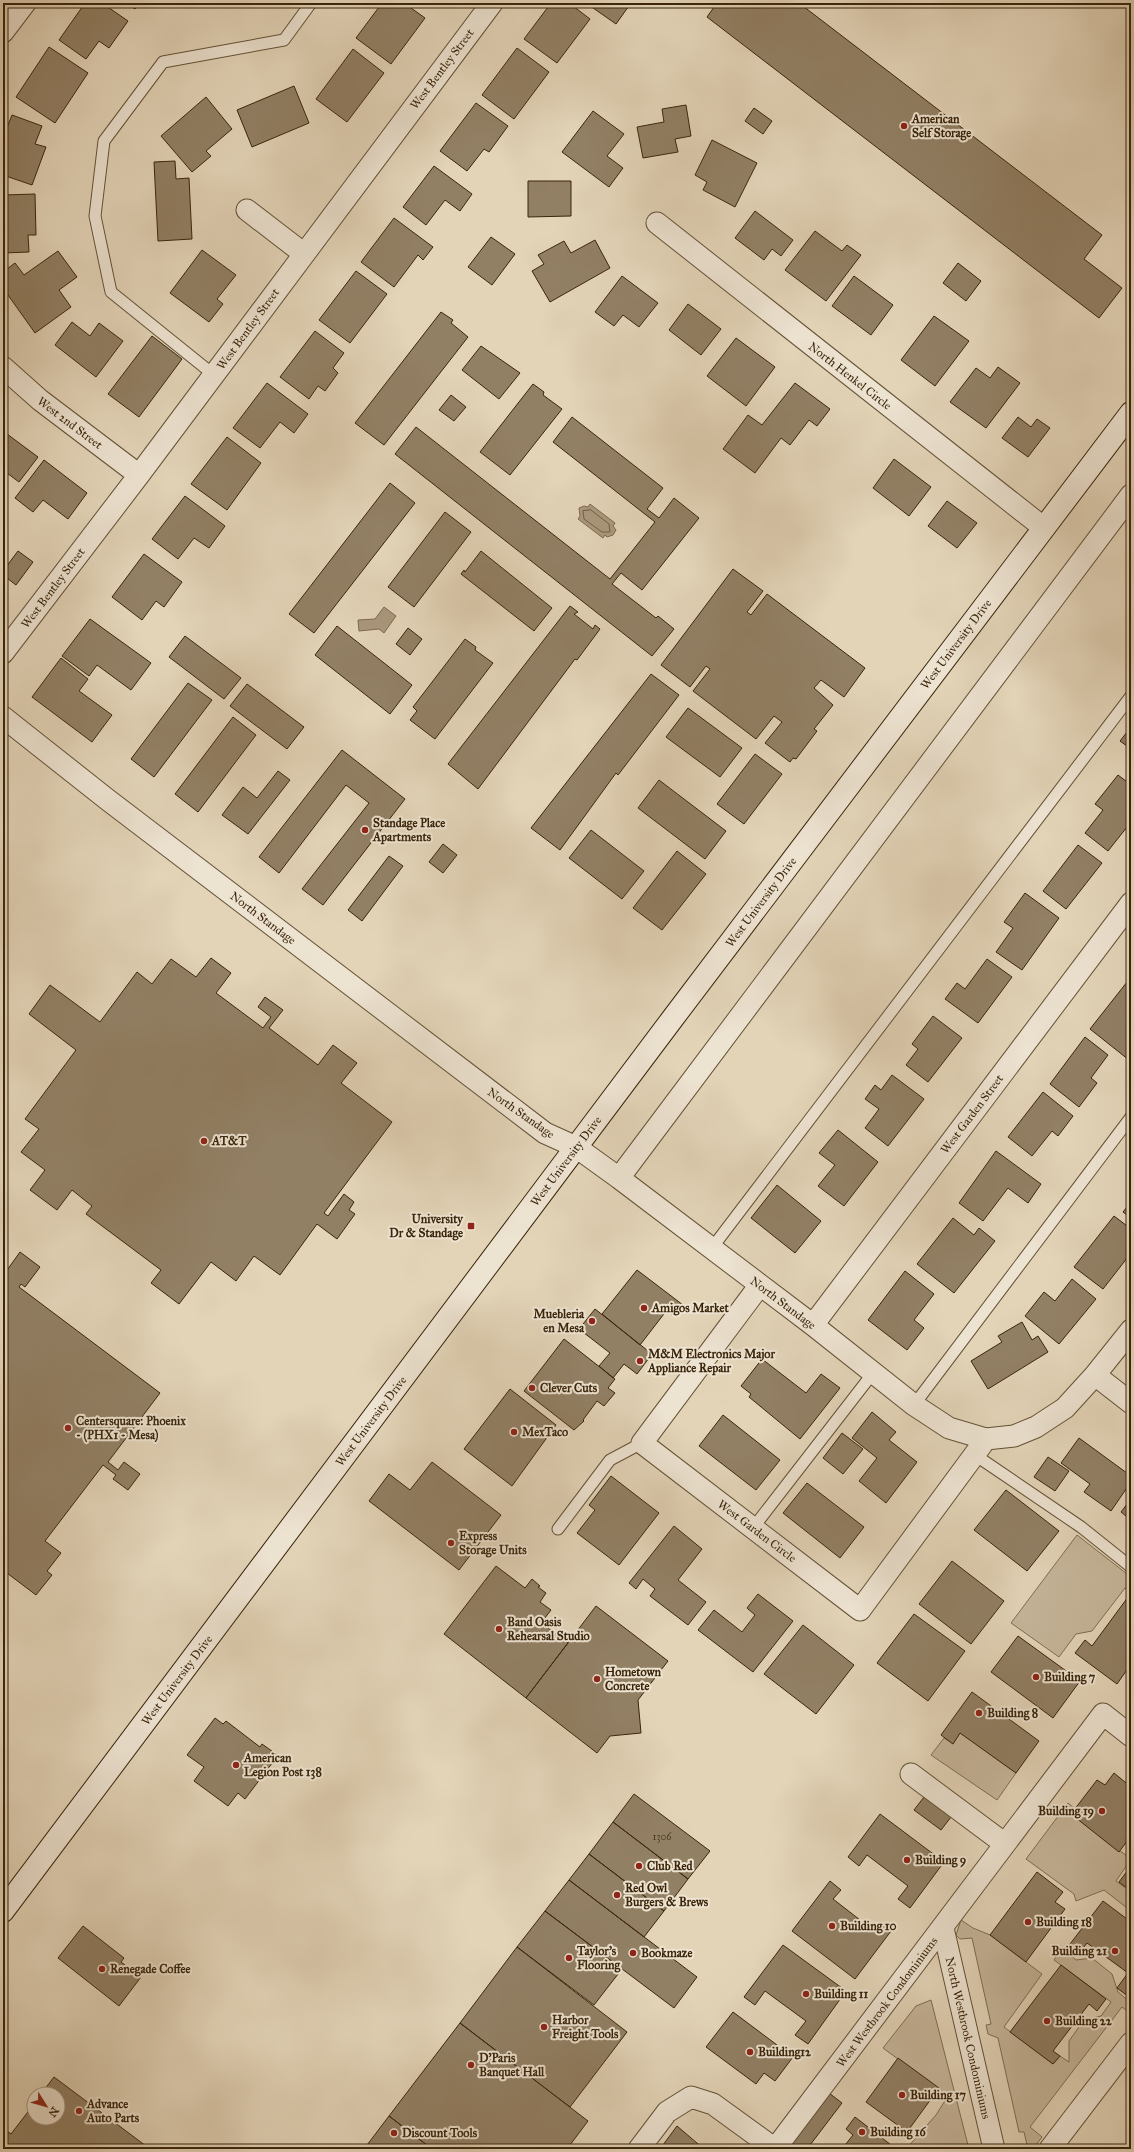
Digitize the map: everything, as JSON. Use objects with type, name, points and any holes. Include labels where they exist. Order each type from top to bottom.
[{"type":"main road","name":"West University Drive","points":[[3,1911],[576,1148],[1131,413]]},
{"type":"street","points":[[3,32],[25,3]]},
{"type":"street","name":"West Bentley Street","points":[[3,653],[139,475],[303,253],[492,3]]},
{"type":"street","points":[[247,210],[303,253]]},
{"type":"street","name":"North Henkel Circle","points":[[657,223],[1044,528]]},
{"type":"street","name":"West 2nd Street","points":[[3,367],[40,400],[139,475]]},
{"type":"street","points":[[619,1178],[1131,495]]},
{"type":"street","name":"North Standage","points":[[3,717],[108,800],[545,1133],[576,1148],[619,1178],[712,1248],[914,1405],[981,1447],[1036,1427],[1065,1408],[1095,1375],[1131,1330]]},
{"type":"street","name":"West Garden Street","points":[[812,1325],[1131,903]]},
{"type":"street","points":[[642,1443],[760,1285]]},
{"type":"street","points":[[1095,1375],[1131,1403]]},
{"type":"street","name":"West Garden Circle","points":[[642,1443],[860,1610],[981,1447]]},
{"type":"street","name":"West Westbrook Condominiums","points":[[639,2149],[668,2112],[691,2097],[713,2104],[775,2149],[1103,1714],[1131,1736]]},
{"type":"street","points":[[910,1774],[1005,1844]]},
{"type":"street","name":"North Westbrook Condominiums","points":[[942,1928],[994,2149]]},
{"type":"street","points":[[1050,2149],[1131,2043]]},
{"type":"lane","points":[[214,375],[111,292],[95,216],[104,141],[163,62],[284,40],[312,3]]},
{"type":"lane","points":[[712,1248],[1131,696]]},
{"type":"lane","points":[[914,1405],[1131,1117]]},
{"type":"lane","points":[[753,1528],[872,1373]]},
{"type":"lane","points":[[558,1528],[610,1460],[642,1443]]},
{"type":"lane","points":[[981,1447],[1131,1566]]},
{"type":"shaded area","points":[[1077,1535],[1131,1577],[1131,1591],[1125,1588],[1092,1631],[1076,1634],[1059,1657],[1011,1623]]},
{"type":"shaded area","points":[[960,1733],[1016,1773],[997,1800],[931,1755],[944,1738],[953,1744]]},
{"type":"shaded area","points":[[1068,1803],[1075,1809],[1071,1814],[1131,1859],[1116,1881],[1131,1892],[1131,1911],[1104,1890],[1076,1901],[1074,1894],[1026,1859]]},
{"type":"shaded area","points":[[961,1920],[973,1928],[990,1935],[1042,1974],[1004,2027],[1053,2064],[1060,2056],[1069,2062],[1069,2041],[1084,2020],[1101,2016],[1111,2002],[1054,1960],[1062,1948],[1076,1960],[1092,1958],[1112,1974],[1118,1992],[1131,2003],[1131,2014],[1122,2007],[1030,2127],[1042,2137],[1033,2149],[1028,2149],[1024,2132],[1019,2132],[998,2038],[988,2034],[986,2025],[991,2024],[972,1938],[960,1939],[956,1935]]},
{"type":"shaded area","points":[[931,2000],[969,2149],[930,2149],[920,2144],[915,2149],[906,2149],[936,2115],[948,2096],[883,2048],[916,2006]]},
{"type":"water","points":[[590,504],[615,523],[613,526],[616,530],[613,535],[607,537],[605,535],[603,538],[578,519],[580,516],[579,508],[584,506],[588,507]]},
{"type":"water","points":[[384,607],[396,616],[384,633],[379,629],[359,631],[358,620],[375,619]]},
{"type":"building","points":[[85,3],[102,3],[128,21],[109,48],[99,41],[86,59],[59,40]]},
{"type":"building","points":[[127,3],[139,3],[135,9]]},
{"type":"building","points":[[382,3],[404,3],[425,18],[391,64],[356,38]]},
{"type":"building","points":[[551,3],[569,3],[590,19],[557,63],[524,39]]},
{"type":"building","points":[[586,3],[631,3],[616,24]]},
{"type":"building","name":"American Self Storage","points":[[717,3],[799,3],[1102,235],[1084,259],[1122,288],[1099,318],[707,17]]},
{"type":"building","points":[[49,47],[88,73],[55,123],[16,97]]},
{"type":"building","points":[[517,48],[549,72],[514,119],[482,95]]},
{"type":"building","points":[[353,49],[384,73],[347,122],[316,99]]},
{"type":"building","points":[[294,86],[309,123],[252,147],[237,110]]},
{"type":"building","points":[[206,97],[232,129],[206,151],[211,156],[192,172],[161,136]]},
{"type":"building","points":[[476,103],[508,126],[489,152],[484,149],[467,171],[440,151]]},
{"type":"building","points":[[686,105],[691,136],[675,139],[678,152],[643,158],[637,127],[664,122],[662,109]]},
{"type":"building","points":[[754,108],[772,121],[763,134],[745,121]]},
{"type":"building","points":[[593,111],[624,134],[607,156],[623,168],[609,187],[562,152]]},
{"type":"building","points":[[12,115],[42,126],[35,144],[46,147],[32,185],[3,175],[3,138]]},
{"type":"building","points":[[712,140],[757,163],[735,207],[703,190],[707,182],[695,175]]},
{"type":"building","points":[[175,161],[176,179],[189,178],[192,239],[158,241],[154,162]]},
{"type":"building","points":[[434,166],[472,194],[460,211],[445,200],[426,225],[403,207]]},
{"type":"building","points":[[528,181],[571,181],[571,216],[528,217]]},
{"type":"building","points":[[35,194],[36,235],[28,235],[29,252],[3,253],[3,195]]},
{"type":"building","points":[[755,211],[793,240],[781,256],[772,249],[764,260],[735,238]]},
{"type":"building","points":[[394,218],[433,247],[423,260],[418,255],[394,287],[361,262]]},
{"type":"building","points":[[815,231],[842,251],[847,245],[861,255],[826,301],[785,270]]},
{"type":"building","points":[[491,237],[515,254],[492,285],[468,267]]},
{"type":"building","points":[[595,240],[610,268],[550,302],[532,271],[544,264],[538,255],[564,241],[571,253]]},
{"type":"building","points":[[202,250],[236,275],[217,299],[223,304],[209,322],[170,293]]},
{"type":"building","points":[[58,251],[77,277],[59,290],[71,307],[35,333],[3,288],[3,272],[15,263],[24,275]]},
{"type":"building","points":[[958,263],[981,281],[966,301],[943,283]]},
{"type":"building","points":[[356,271],[387,294],[350,343],[319,320]]},
{"type":"building","points":[[622,276],[658,303],[639,327],[623,315],[614,326],[595,312]]},
{"type":"building","points":[[854,276],[893,305],[871,335],[832,306]]},
{"type":"building","points":[[688,304],[721,329],[701,355],[669,330]]},
{"type":"building","points":[[441,312],[453,320],[451,323],[468,337],[384,445],[355,423]]},
{"type":"building","points":[[934,316],[969,341],[935,386],[901,360]]},
{"type":"building","points":[[72,322],[90,336],[99,323],[123,341],[96,377],[55,345]]},
{"type":"building","points":[[315,331],[344,353],[333,368],[338,373],[325,391],[318,386],[309,399],[280,377]]},
{"type":"building","points":[[152,336],[182,359],[139,417],[108,394]]},
{"type":"building","points":[[736,338],[775,367],[746,406],[707,376]]},
{"type":"building","points":[[481,346],[520,373],[499,399],[462,370]]},
{"type":"building","points":[[998,367],[1020,383],[986,428],[950,402],[976,368],[990,378]]},
{"type":"building","points":[[267,383],[308,414],[294,433],[280,422],[260,448],[233,428]]},
{"type":"building","points":[[795,383],[830,409],[817,426],[809,420],[790,445],[781,438],[755,473],[723,449],[748,415],[762,425]]},
{"type":"building","points":[[533,384],[544,392],[543,395],[562,409],[510,475],[480,452]]},
{"type":"building","points":[[451,395],[466,407],[454,421],[439,410]]},
{"type":"building","points":[[572,417],[663,488],[647,509],[659,518],[674,498],[699,518],[642,590],[621,573],[612,584],[656,618],[658,616],[674,629],[652,656],[395,454],[416,427],[610,579],[655,522],[553,442]]},
{"type":"building","points":[[1018,417],[1031,427],[1037,419],[1050,428],[1028,457],[1002,438]]},
{"type":"building","points":[[3,431],[38,457],[19,482],[3,470]]},
{"type":"building","points":[[227,437],[261,463],[227,510],[191,484]]},
{"type":"building","points":[[894,459],[931,487],[909,516],[873,488]]},
{"type":"building","points":[[44,460],[87,493],[68,519],[43,500],[33,512],[15,498]]},
{"type":"building","points":[[390,483],[415,503],[314,633],[289,614]]},
{"type":"building","points":[[185,496],[225,526],[209,548],[194,538],[178,559],[152,539]]},
{"type":"building","points":[[947,501],[977,523],[957,548],[928,526]]},
{"type":"building","points":[[445,512],[471,532],[414,607],[388,587]]},
{"type":"building","points":[[18,551],[33,562],[16,585],[3,575],[3,571]]},
{"type":"building","points":[[481,551],[552,608],[534,631],[461,574],[464,570],[465,572]]},
{"type":"building","points":[[144,554],[182,582],[164,607],[156,601],[142,620],[112,597]]},
{"type":"building","points":[[733,569],[763,591],[747,612],[751,615],[767,594],[865,668],[844,697],[821,680],[814,688],[833,705],[814,729],[817,731],[796,759],[793,758],[790,762],[765,743],[782,722],[774,716],[756,739],[693,691],[710,669],[706,666],[690,687],[661,665]]},
{"type":"building","points":[[570,606],[578,612],[574,614],[593,629],[595,625],[600,629],[577,660],[575,659],[478,789],[448,764]]},
{"type":"building","points":[[90,619],[151,663],[131,690],[97,665],[89,676],[62,656]]},
{"type":"building","points":[[337,626],[412,685],[390,714],[315,655]]},
{"type":"building","points":[[408,628],[422,639],[410,655],[396,644]]},
{"type":"building","points":[[185,636],[241,678],[224,699],[169,657]]},
{"type":"building","points":[[465,639],[476,647],[475,650],[493,663],[435,739],[410,720],[417,711],[413,707]]},
{"type":"building","points":[[61,658],[88,679],[79,691],[112,715],[92,742],[32,697]]},
{"type":"building","points":[[651,674],[679,695],[618,775],[616,773],[560,850],[531,828]]},
{"type":"building","points":[[188,683],[212,700],[154,777],[131,759]]},
{"type":"building","points":[[247,684],[304,727],[287,749],[230,706]]},
{"type":"building","points":[[688,708],[742,748],[720,777],[666,737]]},
{"type":"building","points":[[233,717],[256,735],[198,812],[175,794]]},
{"type":"building","points":[[1131,727],[1131,749],[1120,741]]},
{"type":"building","name":"Standage Place Apartments","points":[[342,750],[405,799],[323,905],[302,889],[369,803],[346,785],[279,873],[259,857]]},
{"type":"building","points":[[755,754],[782,774],[744,824],[717,804]]},
{"type":"building","points":[[278,771],[290,780],[248,834],[222,815],[243,787],[257,798]]},
{"type":"building","points":[[1118,775],[1131,785],[1131,822],[1108,851],[1085,833],[1103,810],[1095,804]]},
{"type":"building","points":[[659,780],[726,831],[705,859],[638,808]]},
{"type":"building","points":[[591,830],[644,871],[622,899],[569,858]]},
{"type":"building","points":[[443,844],[457,855],[443,873],[429,862]]},
{"type":"building","points":[[1078,845],[1102,863],[1066,909],[1043,891]]},
{"type":"building","points":[[677,851],[706,874],[662,930],[633,908]]},
{"type":"building","points":[[389,856],[403,866],[362,921],[348,910]]},
{"type":"building","points":[[1025,893],[1059,918],[1022,970],[996,952],[1013,928],[1004,922]]},
{"type":"building","name":"AT&T","points":[[211,958],[231,973],[216,993],[263,1028],[271,1017],[258,1007],[265,997],[283,1010],[269,1028],[318,1065],[333,1045],[357,1063],[341,1083],[392,1122],[324,1213],[328,1216],[344,1194],[354,1202],[349,1210],[355,1214],[337,1239],[317,1224],[280,1275],[254,1256],[236,1281],[211,1262],[179,1304],[151,1283],[161,1270],[86,1214],[92,1206],[72,1190],[57,1210],[30,1190],[45,1170],[21,1152],[39,1129],[25,1119],[76,1050],[29,1014],[50,985],[100,1022],[137,972],[152,984],[171,959],[196,977]]},
{"type":"building","points":[[987,959],[1012,977],[978,1023],[945,999],[957,983],[965,989]]},
{"type":"building","points":[[1131,977],[1131,1057],[1129,1060],[1090,1029]]},
{"type":"building","points":[[933,1016],[962,1038],[928,1082],[906,1065],[918,1049],[912,1044]]},
{"type":"building","points":[[1085,1037],[1108,1055],[1091,1078],[1097,1083],[1079,1107],[1050,1084]]},
{"type":"building","points":[[892,1075],[924,1099],[888,1146],[865,1128],[879,1109],[865,1099],[875,1085],[881,1090]]},
{"type":"building","points":[[1043,1092],[1073,1116],[1058,1136],[1052,1131],[1032,1156],[1008,1137]]},
{"type":"building","points":[[838,1130],[878,1162],[844,1206],[818,1186],[835,1165],[819,1153]]},
{"type":"building","points":[[996,1151],[1041,1184],[1028,1203],[1008,1188],[983,1221],[959,1203]]},
{"type":"building","points":[[777,1185],[821,1221],[795,1253],[751,1218]]},
{"type":"building","points":[[1131,1202],[1131,1218],[1123,1212]]},
{"type":"building","points":[[1114,1216],[1131,1229],[1131,1253],[1103,1289],[1074,1267]]},
{"type":"building","points":[[953,1218],[974,1235],[979,1228],[995,1241],[954,1293],[917,1264]]},
{"type":"building","name":"Centersquare: Phoenix - (PHX1 - Mesa)","points":[[20,1252],[40,1267],[25,1287],[21,1284],[19,1287],[160,1393],[108,1462],[118,1470],[124,1462],[140,1474],[128,1490],[113,1479],[116,1475],[103,1465],[45,1541],[61,1553],[47,1571],[52,1575],[36,1595],[3,1570],[3,1274],[8,1278],[5,1273]]},
{"type":"building","name":"Amigos Market","points":[[637,1270],[683,1305],[674,1316],[667,1310],[640,1345],[602,1314]]},
{"type":"building","points":[[905,1271],[934,1294],[914,1320],[924,1328],[907,1350],[868,1320]]},
{"type":"building","points":[[1072,1279],[1096,1299],[1059,1344],[1025,1316],[1044,1292],[1055,1301]]},
{"type":"building","points":[[595,1309],[652,1354],[637,1374],[624,1364],[613,1378],[599,1366],[610,1353],[579,1329]]},
{"type":"building","points":[[1022,1322],[1032,1340],[1038,1336],[1048,1352],[988,1389],[971,1361],[1002,1342],[998,1336]]},
{"type":"building","points":[[564,1339],[615,1379],[608,1388],[615,1393],[604,1406],[597,1401],[583,1420],[584,1421],[574,1430],[524,1391]]},
{"type":"building","points":[[762,1359],[806,1393],[821,1374],[840,1388],[800,1439],[749,1397],[751,1394],[741,1386]]},
{"type":"building","name":"MexTaco","points":[[510,1389],[556,1425],[512,1486],[464,1449]]},
{"type":"building","points":[[872,1412],[896,1432],[889,1440],[917,1462],[886,1503],[859,1481],[877,1458],[852,1438]]},
{"type":"building","points":[[723,1415],[780,1460],[756,1490],[699,1446]]},
{"type":"building","points":[[842,1433],[863,1449],[843,1474],[823,1458]]},
{"type":"building","points":[[1079,1438],[1131,1476],[1131,1482],[1111,1511],[1084,1492],[1090,1484],[1061,1463]]},
{"type":"building","points":[[1048,1457],[1069,1471],[1055,1491],[1034,1477]]},
{"type":"building","name":"Express Storage Units","points":[[432,1462],[501,1515],[459,1570],[369,1501],[389,1474],[410,1490]]},
{"type":"building","points":[[611,1476],[659,1513],[619,1565],[577,1533],[595,1510],[589,1505]]},
{"type":"building","points":[[807,1483],[864,1527],[840,1558],[783,1513]]},
{"type":"building","points":[[1006,1490],[1059,1531],[1027,1571],[974,1530]]},
{"type":"building","points":[[1131,1499],[1131,1520],[1121,1512]]},
{"type":"building","points":[[674,1526],[702,1549],[678,1580],[706,1602],[688,1625],[650,1596],[655,1589],[643,1579],[636,1589],[629,1583]]},
{"type":"building","points":[[952,1561],[1004,1601],[971,1644],[919,1604]]},
{"type":"building","name":"Band Oasis Rehearsal Studio","points":[[496,1566],[525,1588],[532,1579],[540,1586],[538,1587],[546,1593],[540,1602],[551,1610],[541,1623],[568,1643],[526,1698],[444,1634]]},
{"type":"building","points":[[1131,1593],[1131,1664],[1117,1684],[1075,1653],[1085,1640],[1092,1646]]},
{"type":"building","points":[[758,1594],[793,1621],[753,1672],[698,1630],[714,1610],[742,1632],[755,1615],[747,1608]]},
{"type":"building","name":"Hometown Concrete","points":[[596,1606],[668,1661],[638,1700],[641,1733],[610,1736],[597,1753],[526,1698]]},
{"type":"building","points":[[914,1614],[965,1651],[928,1701],[877,1663]]},
{"type":"building","points":[[803,1625],[854,1665],[816,1714],[764,1674]]},
{"type":"building","name":"Building 7","points":[[1018,1636],[1080,1681],[1053,1718],[991,1672]]},
{"type":"building","name":"Building 8","points":[[972,1692],[1039,1741],[1016,1773],[960,1733],[953,1744],[941,1735]]},
{"type":"building","name":"American Legion Post 138","points":[[215,1718],[223,1724],[226,1721],[260,1747],[262,1744],[276,1754],[271,1760],[273,1762],[245,1799],[238,1793],[228,1806],[194,1781],[204,1767],[187,1755]]},
{"type":"building","name":"Building 19","points":[[1114,1773],[1131,1787],[1131,1836],[1119,1852],[1071,1814],[1097,1780],[1105,1785]]},
{"type":"building","points":[[634,1794],[710,1851],[688,1879],[613,1822]]},
{"type":"building","points":[[924,1797],[951,1817],[941,1830],[914,1810]]},
{"type":"building","name":"Building 9","points":[[880,1814],[944,1862],[910,1908],[898,1899],[908,1886],[867,1855],[859,1866],[848,1857]]},
{"type":"building","name":"Club Red","points":[[613,1822],[688,1879],[664,1911],[589,1854]]},
{"type":"building","name":"Red Owl Burgers & Brews","points":[[589,1854],[664,1911],[644,1937],[569,1880]]},
{"type":"building","points":[[1131,1866],[1131,1891],[1119,1882]]},
{"type":"building","name":"Building 18","points":[[1037,1872],[1063,1892],[1055,1902],[1065,1909],[1026,1962],[990,1935]]},
{"type":"building","name":"Bookmaze","points":[[569,1880],[697,1977],[674,2008],[545,1911]]},
{"type":"building","name":"Building 10","points":[[830,1881],[841,1890],[833,1899],[873,1930],[880,1922],[891,1931],[855,1979],[792,1931]]},
{"type":"building","name":"Building 21","points":[[1103,1901],[1131,1922],[1131,1995],[1129,1997],[1117,1988],[1128,1973],[1087,1943],[1078,1955],[1067,1948]]},
{"type":"building","name":"Taylor's Flooring","points":[[545,1911],[622,1969],[594,2005],[517,1947]]},
{"type":"building","name":"Renegade Coffee","points":[[83,1926],[124,1958],[121,1962],[141,1977],[119,2006],[58,1958]]},
{"type":"building","name":"Building 11","points":[[783,1945],[846,1991],[808,2044],[795,2035],[806,2021],[765,1991],[755,2005],[744,1997]]},
{"type":"building","name":"Harbor Freight Tools","points":[[517,1947],[627,2032],[570,2107],[460,2023]]},
{"type":"building","name":"Building 22","points":[[1061,1965],[1106,1999],[1097,2011],[1089,2004],[1053,2051],[1060,2056],[1053,2064],[1010,2032]]},
{"type":"building","name":"Building12","points":[[733,2012],[793,2057],[775,2081],[764,2073],[756,2084],[706,2047]]},
{"type":"building","name":"D'Paris Banquet Hall","points":[[460,2023],[588,2121],[567,2149],[432,2149],[389,2116]]},
{"type":"building","name":"Building 17","points":[[898,2058],[939,2088],[907,2132],[866,2102]]},
{"type":"building","name":"Advance Auto Parts","points":[[54,2077],[66,2086],[47,2086]]},
{"type":"building","name":"Advance Auto Parts","points":[[66,2086],[150,2149],[3,2149],[3,2128],[11,2134],[26,2114],[26,2126],[66,2126]]},
{"type":"building","points":[[829,2093],[842,2103],[807,2149],[789,2149],[788,2148]]},
{"type":"building","name":"Discount Tools","points":[[389,2116],[432,2149],[364,2149]]},
{"type":"building","name":"Building 16","points":[[855,2117],[895,2148],[842,2149],[853,2135],[846,2129]]},
{"type":"building","points":[[677,2126],[704,2149],[660,2149]]},
{"type":"place","name":"American Self Storage","points":[[904,126]]},
{"type":"place","name":"Standage Place Apartments","points":[[365,830]]},
{"type":"place","name":"AT&T","points":[[204,1141]]},
{"type":"place","name":"University Dr & Standage","points":[[471,1226]]},
{"type":"place","name":"Amigos Market","points":[[644,1308]]},
{"type":"place","name":"Muebleria en Mesa","points":[[592,1321]]},
{"type":"place","name":"M&M Electronics Major Appliance Repair","points":[[640,1361]]},
{"type":"place","name":"Clever Cuts","points":[[532,1388]]},
{"type":"place","name":"Centersquare: Phoenix - (PHX1 - Mesa)","points":[[68,1428]]},
{"type":"place","name":"MexTaco","points":[[514,1432]]},
{"type":"place","name":"Express Storage Units","points":[[451,1543]]},
{"type":"place","name":"Band Oasis Rehearsal Studio","points":[[499,1629]]},
{"type":"place","name":"Building 7","points":[[1036,1677]]},
{"type":"place","name":"Hometown Concrete","points":[[597,1679]]},
{"type":"place","name":"Building 8","points":[[979,1713]]},
{"type":"place","name":"American Legion Post 138","points":[[236,1765]]},
{"type":"place","name":"Building 19","points":[[1102,1811]]},
{"type":"place","name":"Building 9","points":[[907,1860]]},
{"type":"place","name":"Club Red","points":[[639,1866]]},
{"type":"place","name":"Red Owl Burgers & Brews","points":[[617,1895]]},
{"type":"place","name":"Building 18","points":[[1028,1922]]},
{"type":"place","name":"Building 10","points":[[832,1926]]},
{"type":"place","name":"Building 21","points":[[1115,1951]]},
{"type":"place","name":"Bookmaze","points":[[633,1953]]},
{"type":"place","name":"Taylor's Flooring","points":[[569,1958]]},
{"type":"place","name":"Renegade Coffee","points":[[102,1969]]},
{"type":"place","name":"Building 11","points":[[806,1994]]},
{"type":"place","name":"Building 22","points":[[1047,2021]]},
{"type":"place","name":"Harbor Freight Tools","points":[[544,2027]]},
{"type":"place","name":"Building12","points":[[750,2052]]},
{"type":"place","name":"D'Paris Banquet Hall","points":[[471,2065]]},
{"type":"place","name":"Building 17","points":[[902,2095]]},
{"type":"place","name":"Advance Auto Parts","points":[[79,2111]]},
{"type":"place","name":"Building 16","points":[[862,2132]]},
{"type":"place","name":"Discount Tools","points":[[394,2133]]}]
